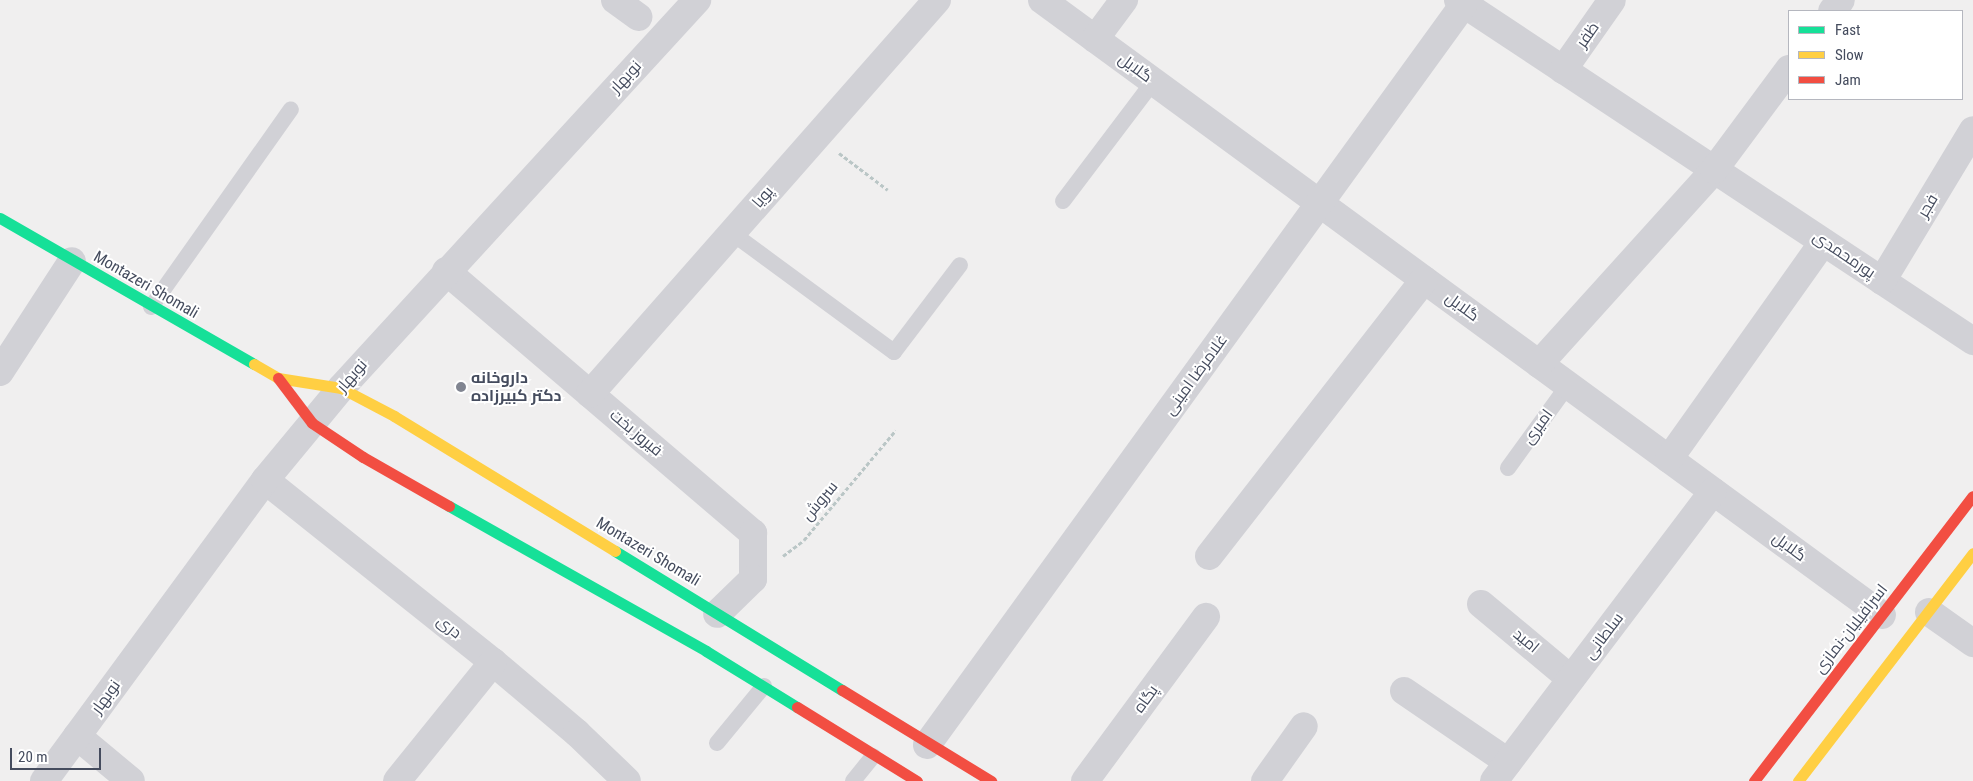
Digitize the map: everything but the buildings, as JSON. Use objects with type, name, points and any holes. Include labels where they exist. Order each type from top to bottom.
[{"type":"main road","name":"Montazeri Shomali","points":[[0,218],[72,262],[278,378],[341,388],[717,614],[927,745],[991,781]]},
{"type":"main road","name":"Montazeri Shomali","points":[[278,378],[312,423],[363,457],[764,686],[873,756],[918,781]]},
{"type":"main road","name":"اسرافیلیان-نمازی","points":[[1754,781],[1973,496]]},
{"type":"main road","points":[[1798,781],[1973,553]]},
{"type":"street","points":[[615,0],[638,17]]},
{"type":"street","name":"نوبهار","points":[[44,781],[265,480],[341,388],[446,271],[697,0]]},
{"type":"street","name":"پویا","points":[[590,394],[937,0]]},
{"type":"street","name":"گلایل","points":[[1042,0],[1882,615]]},
{"type":"street","points":[[1095,39],[1124,0]]},
{"type":"street","name":"ظفر","points":[[1563,70],[1612,0]]},
{"type":"street","points":[[1833,10],[1841,0]]},
{"type":"street","name":"پورمحمدی","points":[[1461,2],[1973,341]]},
{"type":"street","name":"غلامرضا امینی","points":[[927,745],[1320,204],[1461,2]]},
{"type":"street","points":[[1539,364],[1714,170],[1788,70]]},
{"type":"street","name":"فجر","points":[[1882,281],[1973,130]]},
{"type":"street","points":[[1669,459],[1823,242]]},
{"type":"street","points":[[0,372],[72,262]]},
{"type":"street","name":"فیروز بخت","points":[[446,271],[753,532],[753,579]]},
{"type":"street","points":[[1208,556],[1424,280]]},
{"type":"street","name":"دری","points":[[265,480],[493,662],[577,733],[627,781]]},
{"type":"street","name":"سلطانی","points":[[1501,772],[1713,491]]},
{"type":"street","points":[[717,614],[753,579]]},
{"type":"street","name":"امید","points":[[1481,604],[1571,679]]},
{"type":"street","points":[[1929,612],[1973,643]]},
{"type":"street","name":"پگاه","points":[[1086,781],[1206,617]]},
{"type":"street","points":[[397,781],[493,662]]},
{"type":"street","points":[[1404,691],[1501,772]]},
{"type":"street","points":[[1265,781],[1304,726]]},
{"type":"street","points":[[77,736],[131,781]]},
{"type":"lane","points":[[1063,201],[1153,82]]},
{"type":"lane","points":[[151,307],[291,109]]},
{"type":"lane","points":[[732,233],[894,352],[960,265]]},
{"type":"lane","name":"امیری","points":[[1508,468],[1568,385]]},
{"type":"lane","points":[[718,743],[764,686]]},
{"type":"lane","points":[[853,781],[873,756]]},
{"type":"path","points":[[817,136],[888,190]]},
{"type":"path","name":"سروش","points":[[753,579],[804,540],[896,430]]},
{"type":"traffic: fast","points":[[0,218],[254,364]]},
{"type":"traffic: fast","points":[[449,506],[706,651],[797,707]]},
{"type":"traffic: fast","points":[[615,551],[842,690]]},
{"type":"traffic: slow","points":[[254,364],[278,378],[341,388],[394,416],[615,551]]},
{"type":"traffic: slow","points":[[1798,781],[1973,553]]},
{"type":"traffic: jam","points":[[278,378],[312,423],[363,457],[449,506]]},
{"type":"traffic: jam","points":[[1754,781],[1973,496]]},
{"type":"traffic: jam","points":[[842,690],[991,781]]},
{"type":"traffic: jam","points":[[797,707],[917,781]]},
{"type":"place","name":"داروخانه دکتر کبیرزاده","points":[[461,387]]}]
